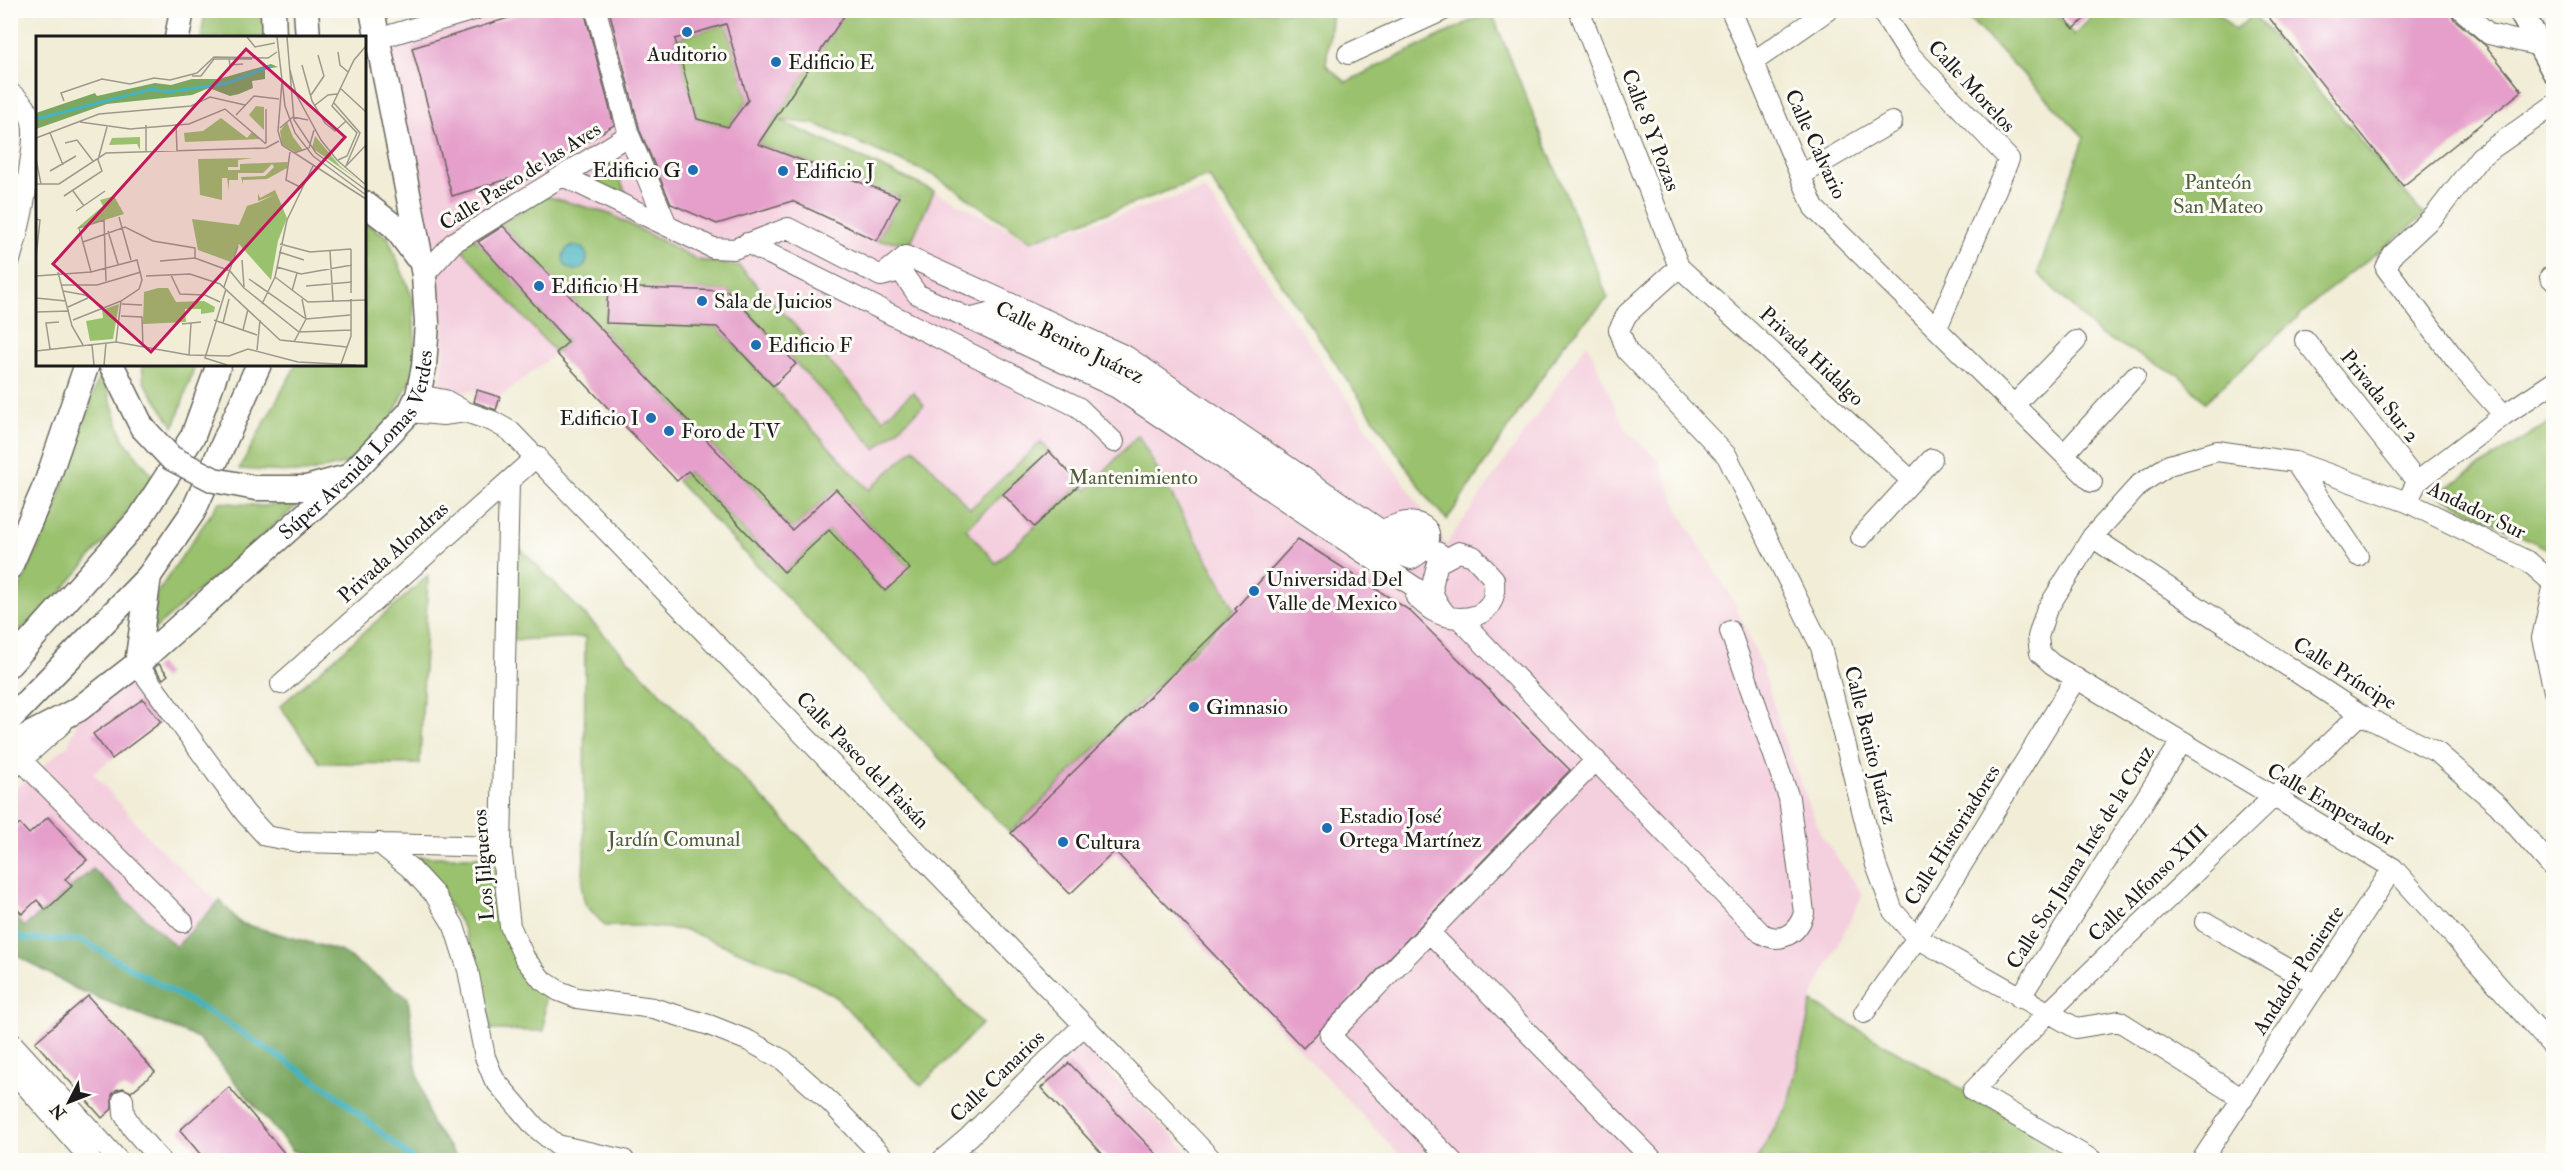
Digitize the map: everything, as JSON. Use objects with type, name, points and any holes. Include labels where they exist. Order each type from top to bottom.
[{"type":"main road","points":[[177,36],[182,10]]},
{"type":"main road","points":[[273,10],[274,36]]},
{"type":"main road","points":[[306,10],[308,36]]},
{"type":"main road","name":"Súper Avenida Lomas Verdes","points":[[14,759],[137,664],[349,476],[414,403],[424,367],[427,323],[422,269],[372,10]]},
{"type":"main road","points":[[2520,10],[2553,70]]},
{"type":"main road","points":[[366,204],[396,227],[422,269]]},
{"type":"main road","points":[[10,567],[46,484],[86,366]]},
{"type":"main road","points":[[112,366],[142,427],[171,458],[214,480],[256,488],[306,488],[349,476]]},
{"type":"main road","points":[[10,664],[140,518],[193,436],[218,366]]},
{"type":"main road","points":[[10,719],[149,576],[193,512],[258,366]]},
{"type":"main road","points":[[137,664],[149,576]]},
{"type":"street","points":[[377,39],[474,10]]},
{"type":"street","name":"Calle Paseo de las Aves","points":[[422,269],[453,243],[565,177],[621,140],[596,10]]},
{"type":"street","points":[[1348,54],[1444,10]]},
{"type":"street","name":"Calle 8 Y Pozas","points":[[1579,10],[1679,267]]},
{"type":"street","name":"Calle Calvario","points":[[1731,10],[1814,208],[2092,482]]},
{"type":"street","points":[[1753,62],[1828,10]]},
{"type":"street","name":"Calle Morelos","points":[[1881,10],[1909,54],[2009,159],[1937,328]]},
{"type":"street","points":[[2462,10],[2489,34],[2540,46]]},
{"type":"street","points":[[10,93],[19,98],[27,110],[32,121],[34,136],[23,220],[10,260]]},
{"type":"street","points":[[2504,415],[2461,367],[2386,268],[2392,254],[2435,215],[2480,157],[2553,105]]},
{"type":"street","points":[[1801,175],[1892,123]]},
{"type":"street","points":[[587,188],[621,140],[667,225]]},
{"type":"street","name":"Calle Benito Juárez","points":[[565,177],[713,248],[734,249],[788,228],[881,276],[901,271],[917,294],[1117,388],[1292,507],[1432,594]]},
{"type":"street","points":[[747,243],[1078,407],[1114,442]]},
{"type":"street","points":[[881,276],[906,256],[1126,356],[1381,530],[1393,528],[1405,521],[1422,525],[1429,532],[1430,543],[1423,554],[1411,559],[1396,553],[1126,370],[999,310],[969,319]]},
{"type":"street","points":[[917,294],[928,267]]},
{"type":"street","name":"Privada Hidalgo","points":[[1679,267],[1912,481]]},
{"type":"street","name":"Calle Benito Juárez","points":[[1679,267],[1626,314],[1619,330],[1627,351],[1727,456],[1821,647],[1876,865],[1893,911],[1917,938],[2020,998],[2076,1028],[2119,1021],[2243,1099]]},
{"type":"street","name":"Privada Sur 2","points":[[2305,340],[2417,482]]},
{"type":"street","points":[[2015,404],[2076,341]]},
{"type":"street","points":[[2065,453],[2135,376]]},
{"type":"street","points":[[2407,502],[2417,482],[2504,415],[2553,382]]},
{"type":"street","name":"Calle Paseo del Faisán","points":[[414,403],[443,415],[466,412],[492,421],[510,431],[537,456],[1212,1161]]},
{"type":"street","name":"Andador Sur","points":[[2040,653],[2038,637],[2046,610],[2092,537],[2140,484],[2169,465],[2217,451],[2295,462],[2407,502],[2529,562],[2553,584]]},
{"type":"street","name":"Privada Alondras","points":[[281,684],[537,456]]},
{"type":"street","points":[[1861,537],[1932,459]]},
{"type":"street","points":[[2295,462],[2358,556]]},
{"type":"street","name":"Los Jilgueros","points":[[509,481],[501,847],[510,926],[525,959],[542,980],[559,992],[577,998],[653,1008],[709,1025],[749,1041],[783,1060],[830,1102],[886,1161]]},
{"type":"street","points":[[1292,507],[1329,539],[1404,588],[1434,612],[1453,617],[1480,614],[1493,600],[1494,579],[1473,556],[1460,552],[1438,563],[1432,594],[1453,617],[1596,760],[1761,933],[1768,937],[1789,936],[1800,926],[1803,904],[1789,798],[1730,631]]},
{"type":"street","name":"Calle Príncipe","points":[[2092,537],[2360,714],[2438,753],[2498,805],[2553,869]]},
{"type":"street","points":[[1427,548],[1447,557]]},
{"type":"street","points":[[2553,584],[2542,638],[2553,691]]},
{"type":"street","name":"Calle Emperador","points":[[2040,653],[2052,664],[2393,868],[2553,1048]]},
{"type":"street","points":[[137,664],[245,813],[266,836],[299,842],[501,847]]},
{"type":"street","name":"Calle Historiadores","points":[[1864,1013],[1917,938],[2076,678]]},
{"type":"street","name":"Calle Alfonso XIII","points":[[2092,1161],[1973,1091],[2048,1013],[2360,714]]},
{"type":"street","name":"Calle Sor Juana Inés de la Cruz","points":[[2020,998],[2181,742]]},
{"type":"street","points":[[14,759],[183,922]]},
{"type":"street","points":[[1451,1161],[1330,1035],[1596,760]]},
{"type":"street","points":[[379,843],[410,868],[435,895],[454,926],[468,970],[485,1057],[494,1079],[535,1127],[557,1145],[624,1161]]},
{"type":"street","name":"Andador Poniente","points":[[2202,1161],[2393,868]]},
{"type":"street","points":[[2205,922],[2317,985]]},
{"type":"street","points":[[1430,933],[1653,1161]]},
{"type":"street","name":"Calle Canarios","points":[[942,1161],[1084,1025]]},
{"type":"street","points":[[10,1041],[59,1110],[91,1161]]},
{"type":"street","points":[[10,1068],[118,1161]]},
{"type":"street","points":[[123,1100],[124,1114],[140,1138],[160,1161]]},
{"type":"shaded area","points":[[506,11],[590,11],[625,129],[426,250],[384,45]]},
{"type":"shaded area","name":"Universidad Del Valle de Mexico","points":[[600,11],[847,11],[777,120],[934,191],[1031,241],[1205,189],[1446,545],[1587,343],[1625,428],[1660,463],[1682,517],[1733,600],[1762,666],[1783,737],[1821,835],[1863,894],[1814,993],[1787,1108],[1756,1160],[1404,1160],[1115,854],[1070,896],[556,353],[500,397],[477,390],[436,397],[442,371],[444,322],[430,276],[459,246],[632,136]]},
{"type":"shaded area","points":[[129,680],[161,722],[93,773],[152,841],[218,902],[176,947],[93,869],[24,928],[11,911],[11,792],[68,745],[81,713]]},
{"type":"shaded area","points":[[1078,1041],[1196,1160],[1109,1160],[1035,1082]]},
{"type":"green space","points":[[205,11],[266,11],[267,36],[201,36]]},
{"type":"green space","points":[[847,11],[1332,11],[1326,65],[1346,82],[1491,11],[1608,298],[1564,344],[1447,520],[1429,500],[1208,176],[1031,241],[935,176],[815,124],[779,120],[934,191],[911,242],[877,241],[899,197],[758,144]]},
{"type":"green space","name":"Panteón San Mateo","points":[[1962,11],[2054,11],[2074,35],[2098,11],[2215,11],[2235,30],[2254,14],[2424,216],[2322,295],[2205,402],[2179,375],[2099,334],[2038,273],[2084,137]]},
{"type":"green space","points":[[726,24],[748,100],[728,127],[697,119],[675,39]]},
{"type":"green space","points":[[611,162],[634,209],[596,188]]},
{"type":"green space","name":"Mantenimiento","points":[[546,196],[610,214],[698,260],[739,266],[883,419],[913,392],[924,405],[876,449],[728,291],[608,288],[606,322],[717,327],[869,490],[914,448],[970,509],[1041,442],[1049,451],[966,529],[996,563],[1080,484],[1087,490],[1138,435],[1235,609],[1010,833],[677,481],[688,471],[784,572],[829,530],[885,591],[909,568],[836,489],[792,530],[500,223]]},
{"type":"green space","points":[[366,224],[388,237],[413,299],[416,368],[391,419],[347,463],[306,473],[239,469],[295,366],[366,366]]},
{"type":"green space","points":[[474,237],[568,342],[556,353],[459,246]]},
{"type":"green space","points":[[142,366],[195,366],[174,427],[144,382]]},
{"type":"green space","points":[[101,370],[123,439],[153,476],[113,531],[54,600],[11,639],[11,607],[54,513]]},
{"type":"green space","points":[[2553,420],[2553,556],[2548,549],[2436,494]]},
{"type":"green space","points":[[219,502],[262,506],[300,503],[151,632],[157,593]]},
{"type":"green space","name":"Jardín Comunal","points":[[517,545],[982,1024],[921,1086],[835,996],[798,975],[686,930],[605,926],[585,904],[582,890],[585,637],[514,640]]},
{"type":"green space","points":[[428,576],[420,764],[320,763],[280,706]]},
{"type":"green space","points":[[418,857],[499,857],[503,901],[545,989],[544,1031],[491,1030],[475,958],[462,925]]},
{"type":"green space","points":[[93,869],[176,947],[220,900],[240,923],[340,951],[408,998],[416,1067],[431,1123],[459,1160],[328,1160],[293,1151],[198,1038],[76,989],[11,952],[10,911],[24,927]]},
{"type":"green space","points":[[1812,1002],[2083,1160],[1756,1160],[1787,1108]]},
{"type":"green space","points":[[974,1146],[988,1160],[958,1160]]},
{"type":"water","points":[[575,246],[584,249],[587,258],[584,267],[575,270],[566,267],[563,258],[566,249]]},
{"type":"building","points":[[534,10],[584,10],[614,125],[513,188],[508,179],[452,196],[412,48]]},
{"type":"building","points":[[609,10],[848,10],[758,144],[899,197],[877,241],[792,201],[717,224],[671,204],[640,131]],"holes":[[[726,24],[748,100],[728,127],[697,119],[675,39]]]},
{"type":"building","points":[[2058,10],[2093,10],[2074,29]]},
{"type":"building","points":[[2263,10],[2450,10],[2454,19],[2486,46],[2522,91],[2403,186]]},
{"type":"building","points":[[503,226],[792,530],[836,489],[910,569],[885,591],[829,530],[784,572],[688,471],[677,481],[556,353],[568,342],[478,242]]},
{"type":"building","name":"Edificio F","points":[[608,287],[728,291],[796,364],[773,386],[717,327],[606,323]]},
{"type":"building","points":[[477,390],[500,397],[496,410],[474,402]]},
{"type":"building","points":[[1049,451],[1080,484],[1034,527],[1003,494]]},
{"type":"building","name":"Estadio José Ortega Martínez","points":[[1298,539],[1409,610],[1570,770],[1303,1048],[1115,851],[1070,894],[1011,833],[1237,611],[1235,609]]},
{"type":"building","points":[[159,664],[168,675],[163,679],[154,668]]},
{"type":"building","points":[[143,699],[161,722],[112,759],[93,734]]},
{"type":"building","points":[[48,817],[87,860],[65,879],[72,886],[46,910],[37,900],[22,914],[10,901],[10,833],[20,824],[29,834]]},
{"type":"building","points":[[88,996],[155,1072],[131,1092],[123,1088],[116,1090],[112,1095],[112,1109],[102,1118],[35,1042]]},
{"type":"building","points":[[1069,1063],[1163,1161],[1109,1161],[1041,1088]]},
{"type":"building","points":[[229,1087],[291,1161],[206,1161],[180,1130]]},
{"type":"waterway","points":[[10,931],[24,939],[81,940],[221,1019],[330,1090],[414,1160]]},
{"type":"place","name":"Auditorio","points":[[687,32]]},
{"type":"place","name":"Edificio E","points":[[776,62]]},
{"type":"place","name":"Edificio G","points":[[693,170]]},
{"type":"place","name":"Edificio J","points":[[783,171]]},
{"type":"place","name":"Edificio H","points":[[539,286]]},
{"type":"place","name":"Sala de Juicios","points":[[702,301]]},
{"type":"place","name":"Edificio F","points":[[756,345]]},
{"type":"place","name":"Edificio I","points":[[651,418]]},
{"type":"place","name":"Foro de TV","points":[[669,431]]},
{"type":"place","name":"Universidad Del Valle de Mexico","points":[[1254,591]]},
{"type":"place","name":"Gimnasio","points":[[1194,707]]},
{"type":"place","name":"Estadio José Ortega Martínez","points":[[1327,828]]},
{"type":"place","name":"Cultura","points":[[1063,842]]}]
